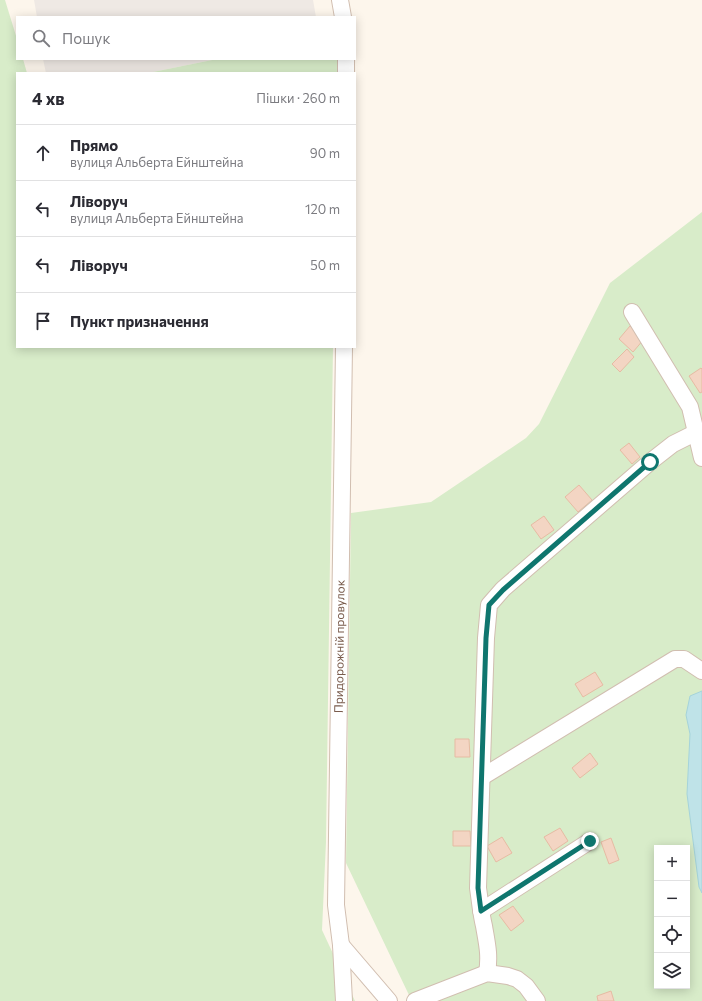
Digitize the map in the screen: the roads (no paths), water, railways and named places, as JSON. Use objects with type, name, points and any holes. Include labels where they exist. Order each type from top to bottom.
[{"type":"street","points":[[340,0],[343,16]]},
{"type":"street","points":[[346,60],[346,72]]},
{"type":"street","points":[[632,312],[690,407],[702,458]]},
{"type":"street","name":"Придорожній провулок","points":[[344,348],[336,905],[341,945],[344,1001]]},
{"type":"street","points":[[488,973],[488,946],[478,888],[486,638],[489,605],[503,590],[650,462],[673,444],[695,433]]},
{"type":"street","points":[[482,777],[675,659],[684,659],[702,671]]},
{"type":"street","points":[[481,911],[590,841]]},
{"type":"street","points":[[341,945],[389,1001]]},
{"type":"street","points":[[415,1001],[488,973],[517,979],[526,986],[537,1001]]},
{"type":"water","points":[[702,691],[702,893],[699,887],[687,794],[690,734],[686,715],[690,696]]}]
